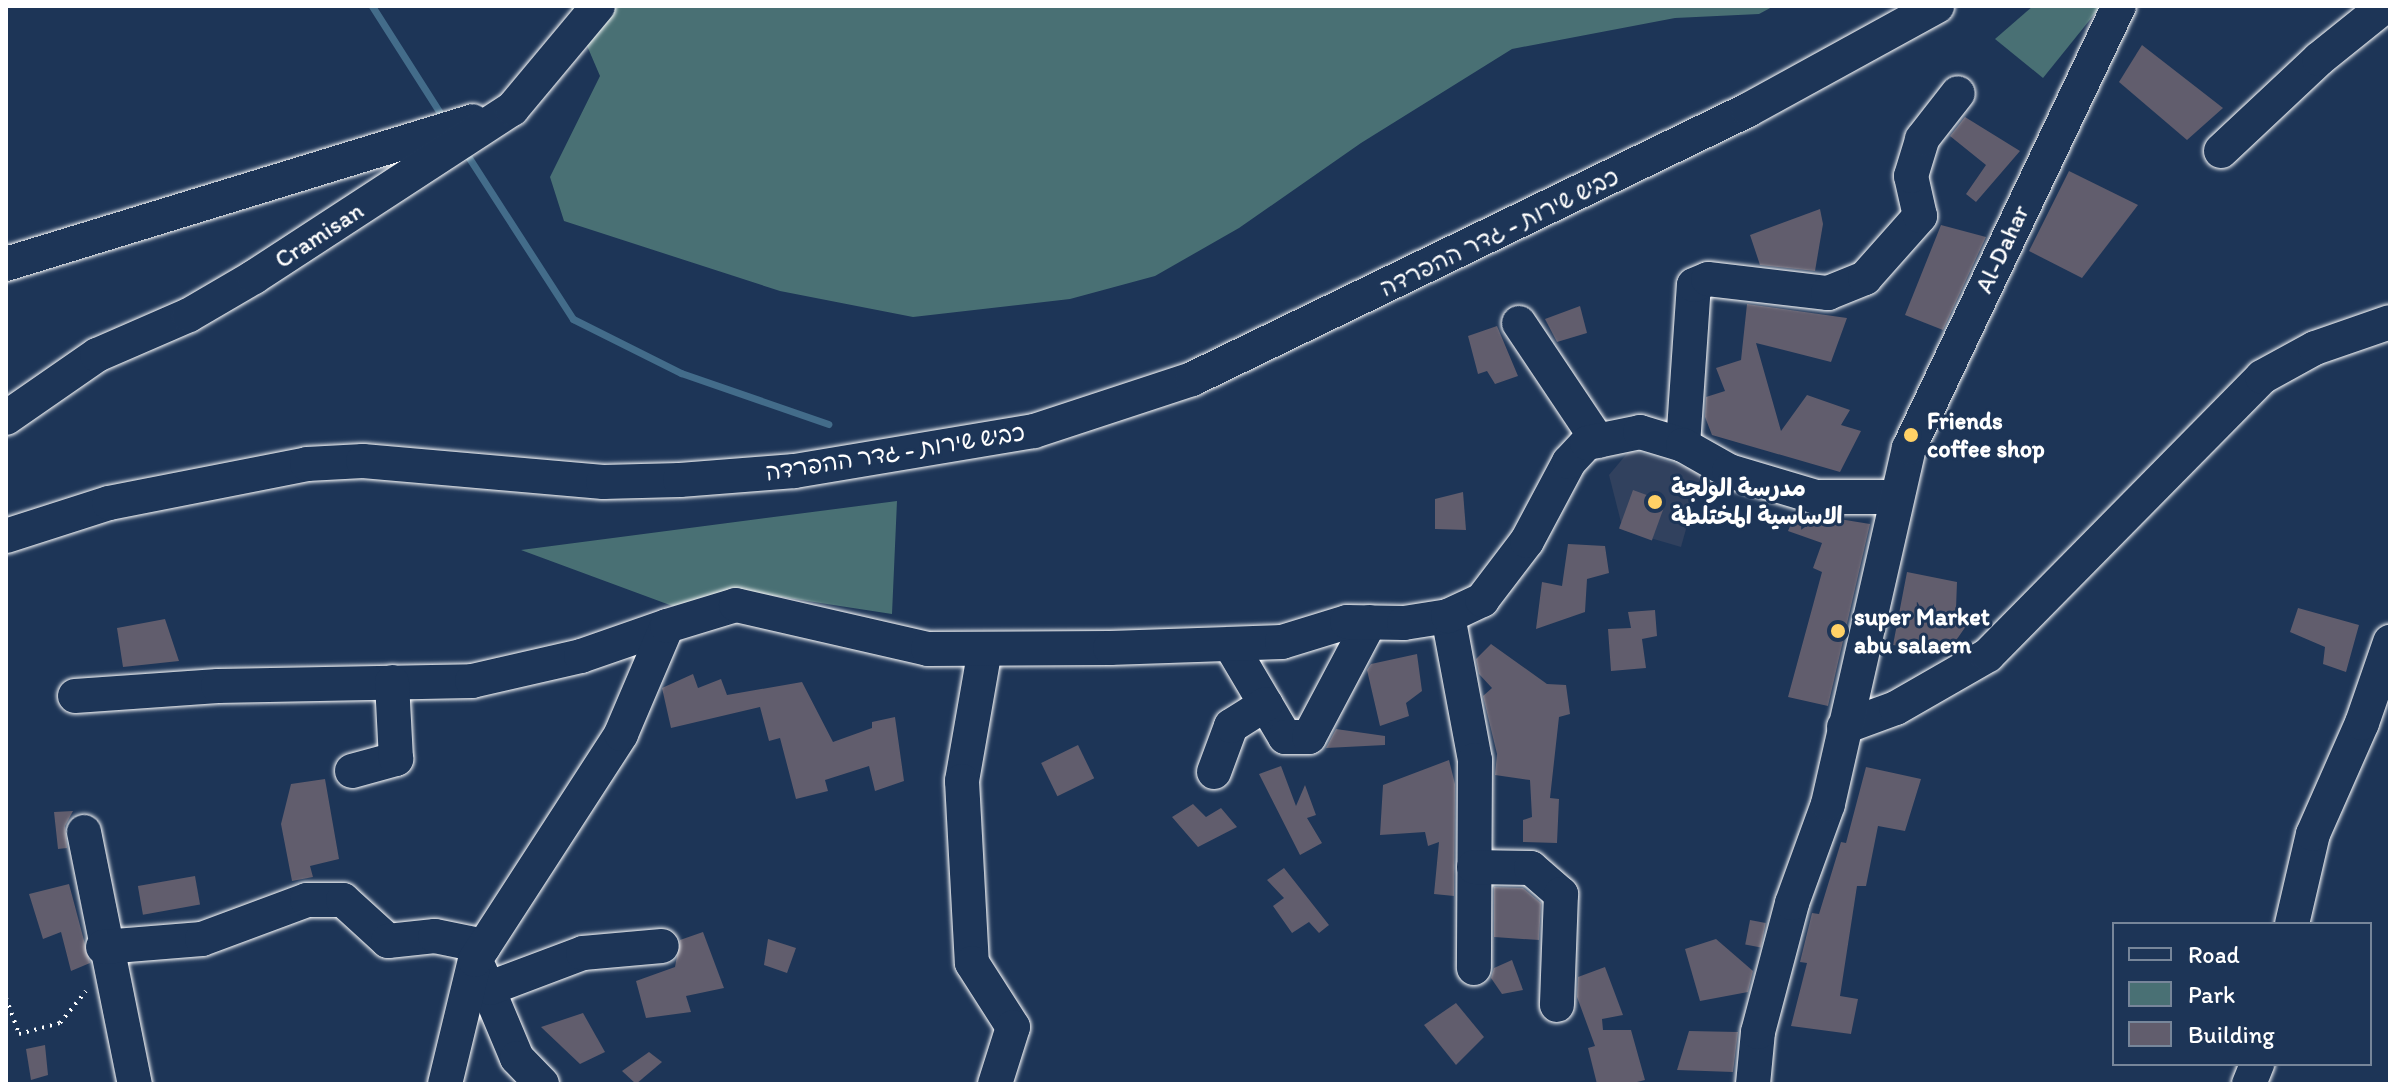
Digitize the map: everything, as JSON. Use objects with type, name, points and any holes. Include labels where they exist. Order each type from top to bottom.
[{"type":"street","name":"Cramisan","points":[[6,418],[97,355],[189,315],[254,277],[512,109],[598,6]]},
{"type":"street","name":"כביש שירות - גדר ההפרדה","points":[[6,536],[109,503],[307,464],[363,461],[603,482],[680,480],[795,471],[1034,431],[1118,407],[1264,345],[1748,110],[1937,6]]},
{"type":"street","name":"Al-Dahar","points":[[1753,1084],[1758,1032],[1792,903],[1828,804],[1909,448],[2119,6]]},
{"type":"street","points":[[2221,151],[2319,59],[2385,6],[2390,11]]},
{"type":"street","points":[[1683,445],[1694,285],[1708,279],[1828,293],[1865,278],[1920,216],[1911,176],[1922,139],[1958,93]]},
{"type":"street","points":[[6,264],[512,109]]},
{"type":"street","points":[[1844,727],[1896,708],[1988,655],[2262,377],[2315,348],[2390,322]]},
{"type":"street","points":[[1519,323],[1598,441]]},
{"type":"street","points":[[75,696],[218,686],[472,681],[581,656],[736,605],[928,649],[1282,642],[1347,622],[1448,616],[1482,600],[1527,541],[1569,462],[1587,443],[1640,432],[1683,445],[1729,471],[1816,497],[1896,497]]},
{"type":"street","points":[[1448,616],[1475,760],[1474,968]]},
{"type":"street","points":[[1230,644],[1285,737],[1309,737],[1370,622]]},
{"type":"street","points":[[445,1084],[483,965],[621,734],[667,626]]},
{"type":"street","points":[[2292,922],[2313,834],[2362,723],[2390,642]]},
{"type":"street","points":[[985,649],[962,781],[972,963],[1013,1027],[995,1084]]},
{"type":"street","points":[[352,771],[396,759],[392,682]]},
{"type":"street","points":[[1214,772],[1231,726],[1266,704]]},
{"type":"street","points":[[84,832],[106,960],[135,1084]]},
{"type":"street","points":[[1474,867],[1531,868],[1561,894],[1557,1005]]},
{"type":"street","points":[[106,960],[202,939],[307,900],[343,900],[388,941],[435,936],[483,965],[662,946]]},
{"type":"street","points":[[483,965],[517,1058],[542,1084]]},
{"type":"path","points":[[6,998],[19,1034],[60,1023],[106,960]]},
{"type":"shaded area","name":"مدرسة الولجة الاساسية المختلطة","points":[[1630,450],[1702,472],[1681,547],[1623,530],[1609,475]]},
{"type":"green space","points":[[570,6],[1774,6],[1759,14],[1675,18],[1512,49],[1361,143],[1239,228],[1155,276],[1070,299],[913,317],[780,291],[564,221],[550,177],[600,76]]},
{"type":"green space","points":[[2033,6],[2101,6],[2043,78],[1995,39]]},
{"type":"green space","points":[[897,501],[892,614],[743,591],[678,608],[521,550]]},
{"type":"building","points":[[2142,45],[2223,108],[2187,140],[2119,82]]},
{"type":"building","points":[[1965,117],[2020,151],[1976,202],[1966,194],[1986,165],[1950,136]]},
{"type":"building","points":[[2069,171],[2138,205],[2082,278],[2029,251]]},
{"type":"building","points":[[1820,209],[1823,224],[1815,271],[1760,265],[1750,235]]},
{"type":"building","points":[[1941,225],[1986,237],[1943,330],[1905,315]]},
{"type":"building","points":[[1747,304],[1847,318],[1831,362],[1756,343],[1781,431],[1807,395],[1850,410],[1841,425],[1861,431],[1840,472],[1712,435],[1705,417],[1706,397],[1725,391],[1716,368],[1741,360]]},
{"type":"building","points":[[1580,306],[1587,333],[1557,342],[1545,319]]},
{"type":"building","points":[[1497,326],[1518,376],[1495,384],[1487,371],[1478,374],[1468,336]]},
{"type":"building","points":[[1633,490],[1666,502],[1652,540],[1619,529]]},
{"type":"building","points":[[1463,492],[1466,530],[1435,529],[1435,499]]},
{"type":"building","points":[[1796,512],[1870,524],[1828,706],[1788,697],[1822,572],[1813,568],[1822,543],[1788,531]]},
{"type":"building","points":[[1568,544],[1605,546],[1609,573],[1587,579],[1585,612],[1536,629],[1542,582],[1562,586]]},
{"type":"building","points":[[1907,572],[1957,582],[1956,609],[1973,616],[1948,652],[1893,645]]},
{"type":"building","points":[[2298,608],[2359,625],[2346,672],[2323,664],[2325,647],[2290,632]]},
{"type":"building","points":[[1655,610],[1657,636],[1642,639],[1646,668],[1611,671],[1608,629],[1631,628],[1628,612]]},
{"type":"building","points":[[165,619],[179,661],[123,667],[117,628]]},
{"type":"building","points":[[1491,644],[1547,684],[1566,685],[1570,714],[1559,717],[1550,798],[1559,799],[1557,843],[1523,842],[1523,820],[1532,817],[1530,780],[1495,775],[1497,754],[1483,696],[1492,688],[1479,674],[1476,659]]},
{"type":"building","points":[[1417,654],[1422,691],[1406,703],[1409,716],[1380,726],[1367,670],[1371,664]]},
{"type":"building","points":[[693,674],[698,688],[721,679],[727,695],[802,682],[833,742],[872,728],[872,722],[895,717],[904,781],[875,791],[869,766],[825,780],[828,791],[796,799],[780,738],[769,741],[760,707],[671,728],[662,688]]},
{"type":"building","points":[[1336,729],[1385,736],[1385,745],[1326,748]]},
{"type":"building","points":[[1078,745],[1094,778],[1057,796],[1041,763]]},
{"type":"building","points":[[1449,760],[1455,784],[1454,896],[1434,894],[1439,842],[1428,846],[1425,832],[1380,835],[1383,785]]},
{"type":"building","points":[[1281,766],[1296,806],[1305,785],[1316,815],[1307,818],[1322,843],[1300,855],[1259,774]]},
{"type":"building","points":[[1866,767],[1921,779],[1905,831],[1878,826],[1866,886],[1857,886],[1840,996],[1858,999],[1851,1034],[1791,1026],[1807,963],[1800,962],[1812,913],[1819,914],[1841,842],[1846,843]]},
{"type":"building","points":[[325,779],[339,859],[310,866],[313,877],[292,881],[281,824],[291,784]]},
{"type":"building","points":[[1193,804],[1206,817],[1221,808],[1237,827],[1198,847],[1172,817]]},
{"type":"building","points":[[73,811],[65,826],[67,848],[58,849],[54,812]]},
{"type":"building","points":[[1284,868],[1329,925],[1319,933],[1309,922],[1292,933],[1273,906],[1284,898],[1267,880]]},
{"type":"building","points":[[195,876],[200,905],[143,915],[138,886]]},
{"type":"building","points":[[69,884],[90,963],[71,971],[61,932],[43,939],[29,894]]},
{"type":"building","points":[[1494,887],[1523,888],[1541,903],[1539,940],[1494,937]]},
{"type":"building","points":[[1750,920],[1766,923],[1761,948],[1745,945]]},
{"type":"building","points":[[703,932],[724,988],[686,996],[691,1012],[646,1018],[636,981],[675,967],[680,940]]},
{"type":"building","points":[[768,939],[796,948],[787,973],[764,965]]},
{"type":"building","points":[[1716,939],[1753,971],[1748,992],[1700,1001],[1685,949]]},
{"type":"building","points":[[1512,960],[1523,990],[1502,994],[1491,978],[1494,968]]},
{"type":"building","points":[[1605,967],[1623,1015],[1602,1019],[1603,1030],[1631,1030],[1645,1080],[1629,1084],[1597,1084],[1588,1048],[1595,1046],[1577,997],[1578,977]]},
{"type":"building","points":[[1456,1003],[1484,1037],[1456,1065],[1424,1025]]},
{"type":"building","points":[[583,1013],[605,1052],[580,1064],[541,1027]]},
{"type":"building","points":[[1689,1031],[1738,1032],[1733,1072],[1677,1070]]},
{"type":"building","points":[[45,1045],[48,1075],[31,1080],[26,1049]]},
{"type":"building","points":[[649,1052],[662,1062],[636,1084],[622,1071]]},
{"type":"waterway","points":[[372,6],[444,119]]},
{"type":"waterway","points":[[464,150],[573,319],[681,373],[828,424]]},
{"type":"place","name":"Friends coffee shop","points":[[1911,435]]},
{"type":"place","name":"مدرسة الولجة الاساسية المختلطة","points":[[1655,502]]},
{"type":"place","name":"super Market abu salaem","points":[[1838,631]]}]
